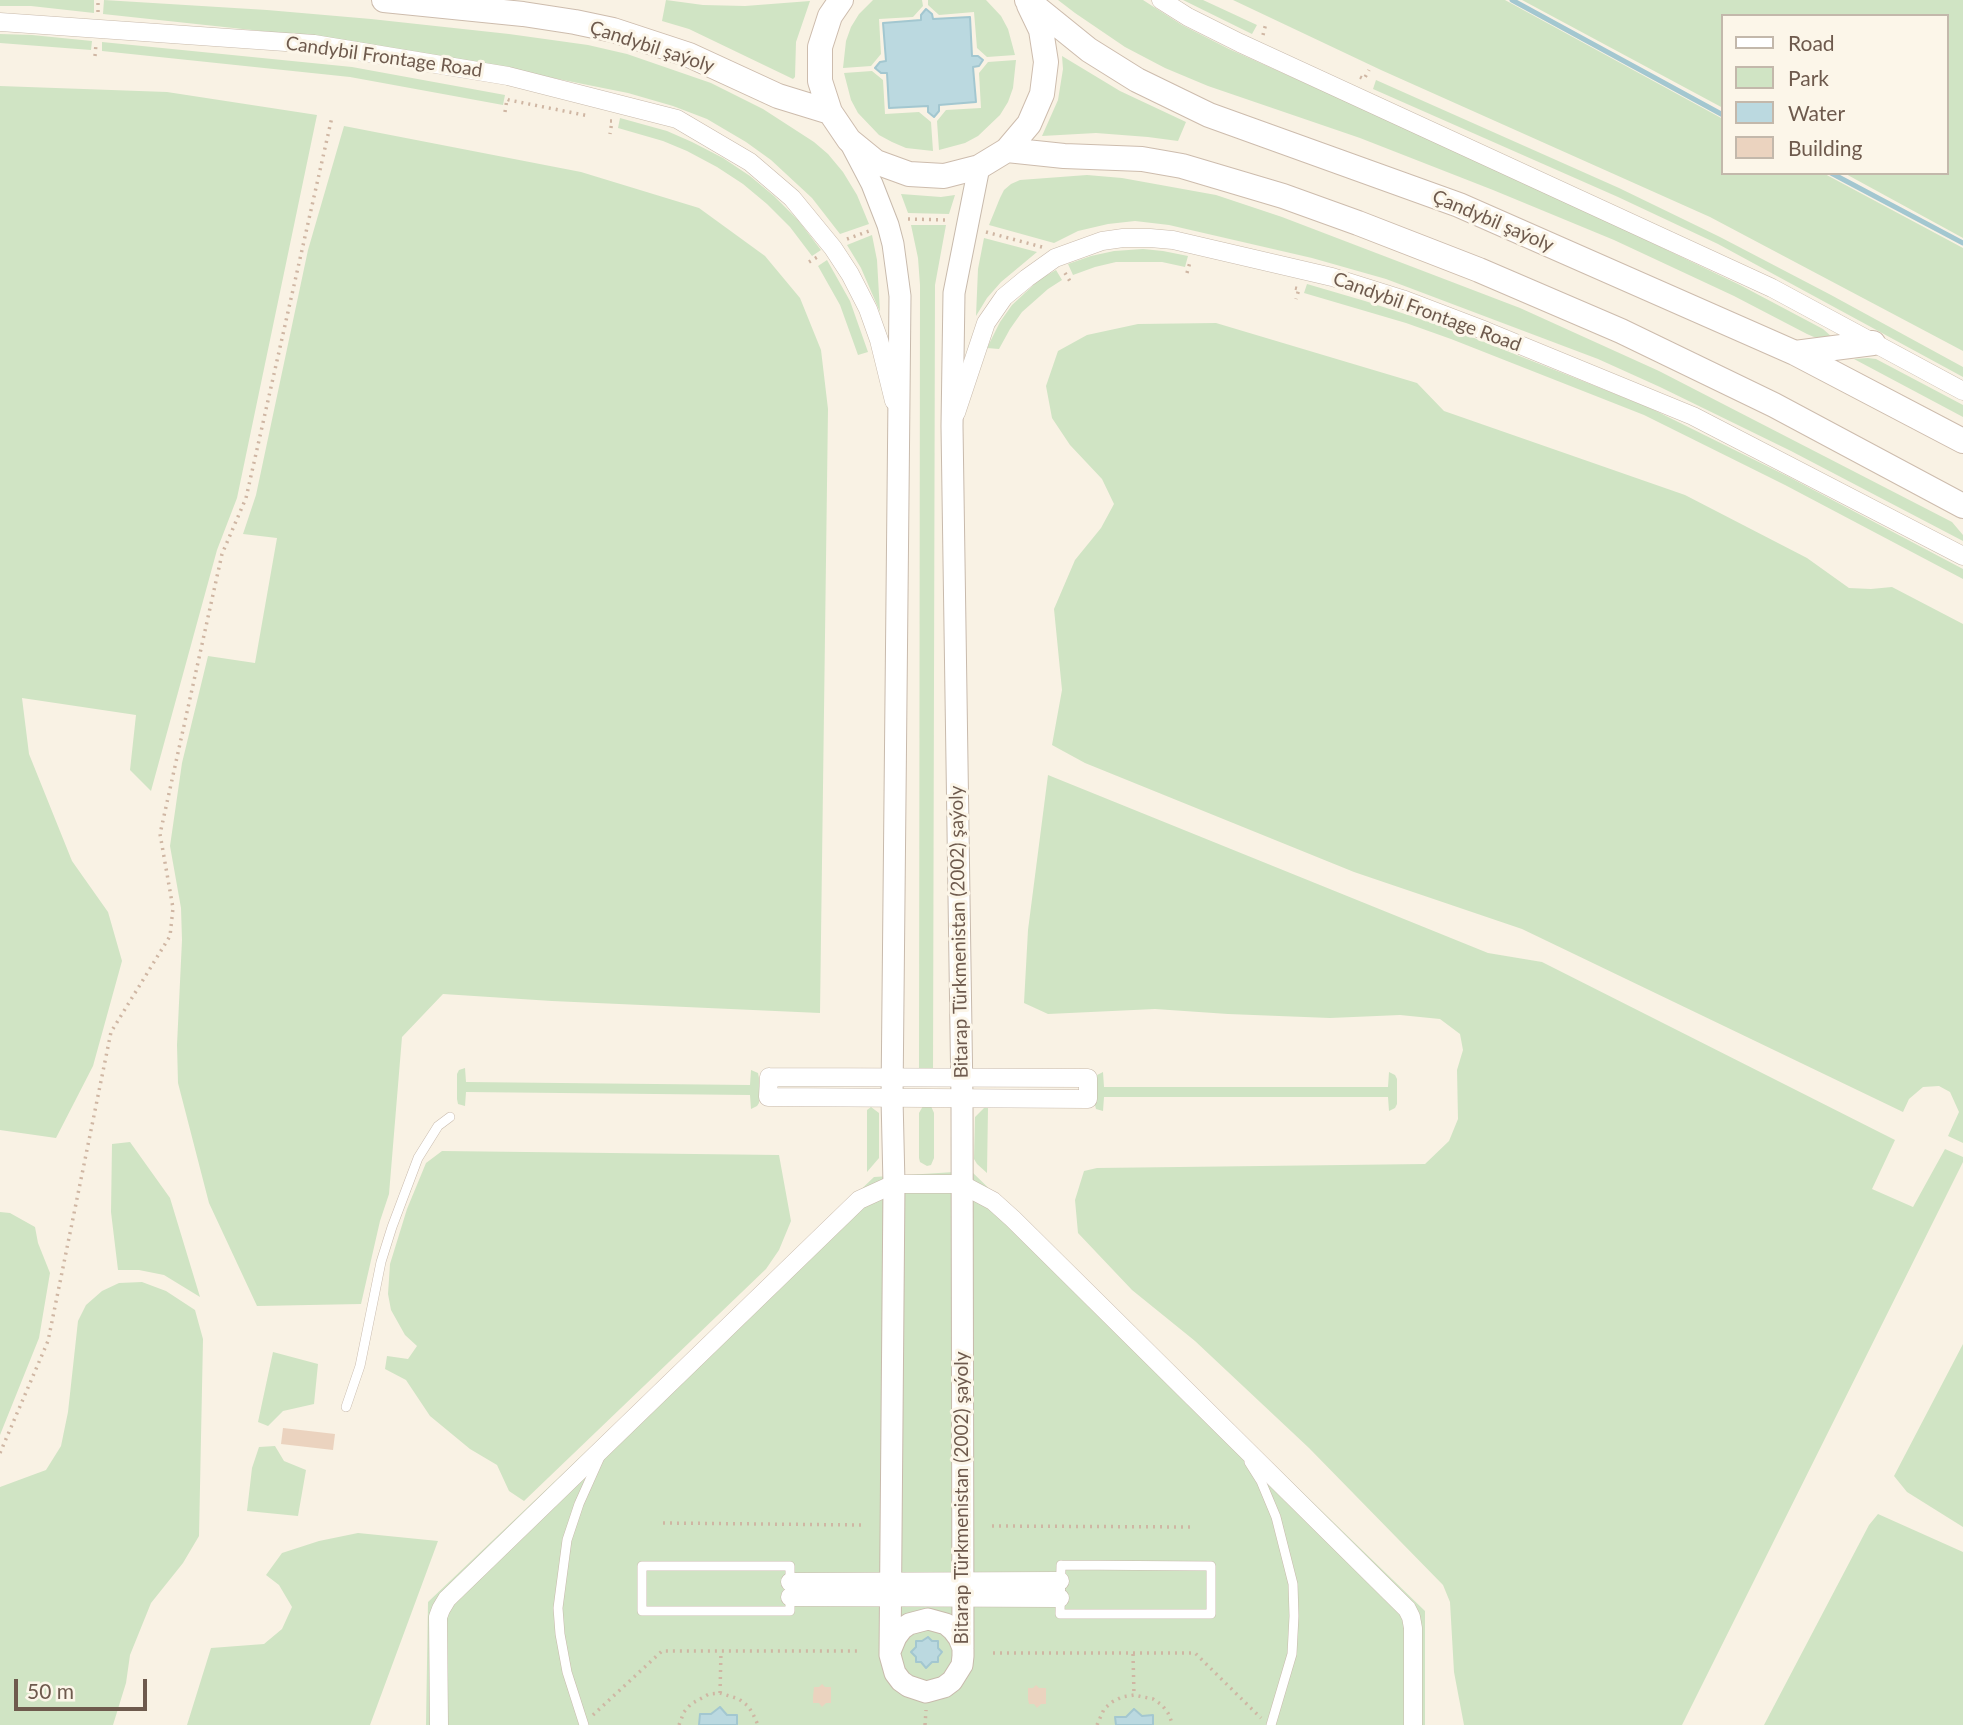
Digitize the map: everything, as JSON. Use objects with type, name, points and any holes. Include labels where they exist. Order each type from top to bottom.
[{"type":"main road","name":"Çandybil şaýoly","points":[[384,0],[523,14],[613,30],[689,55],[778,96],[830,112]]},
{"type":"main road","points":[[841,0],[830,16],[820,47],[820,81],[830,112],[849,140],[876,162],[909,174],[944,176],[979,167],[1007,149],[1029,124],[1042,94],[1046,62],[1041,30],[1026,0]]},
{"type":"main road","name":"Çandybil şaýoly","points":[[1026,0],[1089,50],[1138,80],[1209,115],[1458,205],[1795,353],[1963,441]]},
{"type":"main road","points":[[1007,149],[1064,156],[1142,159],[1182,166],[1283,196],[1358,223],[1479,270],[1621,331],[1774,405],[1960,507]]},
{"type":"main road","points":[[1795,353],[1873,343]]},
{"type":"street","points":[[1161,0],[1188,17],[1252,49],[1772,288],[1963,391]]},
{"type":"street","name":"Candybil Frontage Road","points":[[0,22],[314,44],[508,76],[677,119],[750,162]]},
{"type":"street","name":"Bitarap Türkmenistan (2002) şaýoly","points":[[849,140],[872,184],[893,244],[900,296],[890,1655],[895,1673],[901,1681],[926,1692],[944,1687],[952,1681],[962,1665],[963,1656],[962,1088],[952,426],[954,293],[979,167]]},
{"type":"street","name":"Bitarap Türkmenistan (2002) şaýoly","points":[[750,162],[792,198],[833,248],[850,274],[868,309],[879,340],[900,425]]},
{"type":"street","name":"Candybil Frontage Road","points":[[952,426],[986,323],[1004,297],[1055,258],[1102,241],[1123,238],[1173,240],[1332,277],[1402,299],[1486,331],[1693,416],[1963,556]]},
{"type":"street","points":[[893,1088],[769,1077],[768,1097],[893,1088],[962,1088],[1088,1078],[1088,1099],[962,1088]]},
{"type":"street","points":[[439,1725],[438,1628],[441,1609],[447,1599],[859,1200],[894,1184],[961,1184],[993,1201],[1013,1220],[1407,1609],[1413,1628],[1413,1725]]},
{"type":"street","points":[[790,1590],[1060,1590]]},
{"type":"street","points":[[890,1655],[902,1629],[909,1623],[928,1619],[946,1624],[953,1630],[962,1647],[963,1656]]},
{"type":"lane","points":[[346,1407],[360,1366],[381,1262],[392,1227],[418,1158],[438,1126],[450,1117]]},
{"type":"lane","points":[[1236,1440],[1261,1481],[1276,1517],[1293,1584],[1292,1654],[1269,1725]]},
{"type":"lane","points":[[584,1725],[567,1672],[558,1608],[567,1540],[579,1504],[603,1450]]},
{"type":"lane","points":[[1060,1565],[1212,1566],[1211,1614],[1060,1614],[1060,1590],[1060,1565]]},
{"type":"lane","points":[[642,1566],[790,1566],[790,1590],[790,1611],[642,1611],[642,1566]]},
{"type":"path","points":[[98,0],[98,14]]},
{"type":"path","points":[[1266,23],[1263,35],[1268,37]]},
{"type":"path","points":[[1354,75],[1364,79],[1369,69]]},
{"type":"path","points":[[505,112],[507,99],[593,117]]},
{"type":"path","points":[[0,1453],[48,1341],[111,1032],[170,936],[173,908],[160,834],[222,554],[246,498],[332,117]]},
{"type":"path","points":[[605,120],[612,121],[610,134]]},
{"type":"path","points":[[908,219],[946,220]]},
{"type":"path","points":[[843,240],[872,230]]},
{"type":"path","points":[[986,232],[1047,249]]},
{"type":"path","points":[[1187,273],[1191,261],[1194,261]]},
{"type":"path","points":[[1286,285],[1299,289],[1296,299]]},
{"type":"path","points":[[663,1523],[861,1525]]},
{"type":"path","points":[[992,1526],[1192,1527]]},
{"type":"path","points":[[584,1725],[662,1651],[860,1651]]},
{"type":"path","points":[[720,1651],[720,1693]]},
{"type":"path","points":[[993,1653],[1195,1653],[1269,1725]]},
{"type":"path","points":[[1133,1654],[1134,1695]]},
{"type":"path","points":[[679,1725],[684,1712],[691,1704],[709,1694],[720,1693],[739,1699],[748,1706],[758,1725]]},
{"type":"path","points":[[1097,1725],[1104,1709],[1112,1702],[1134,1695],[1153,1699],[1162,1705],[1173,1725]]},
{"type":"green space","points":[[0,0],[94,0],[94,13],[31,6],[0,6]]},
{"type":"green space","points":[[104,0],[371,19],[509,34],[588,45],[627,54],[711,83],[763,109],[814,142],[843,172],[857,195],[869,224],[840,234],[812,198],[771,160],[707,119],[673,106],[628,93],[453,58],[345,40],[103,14]]},
{"type":"green space","points":[[666,0],[703,5],[745,6],[810,1],[796,42],[795,77],[793,79],[689,29],[662,21]]},
{"type":"green space","points":[[873,0],[922,0],[923,6],[913,17],[879,19],[881,54],[871,66],[843,68],[846,41],[851,27]]},
{"type":"green space","points":[[928,0],[986,0],[1001,16],[1008,29],[1015,55],[987,57],[977,48],[974,12],[939,15],[928,5]]},
{"type":"green space","points":[[1058,0],[1143,0],[1182,25],[1229,49],[1506,173],[1740,285],[1823,329],[1832,337],[1814,337],[1807,334],[1734,296],[1614,240],[1493,190],[1360,138],[1208,86],[1165,68],[1125,47]]},
{"type":"green space","points":[[1183,0],[1203,0],[1257,25],[1252,34]]},
{"type":"green space","points":[[1233,0],[1505,0],[1722,118],[1722,175],[1827,175],[1963,248],[1963,351],[1710,217],[1381,70]]},
{"type":"green space","points":[[1522,0],[1963,0],[1963,238],[1848,175],[1949,175],[1949,14],[1722,14],[1722,107]]},
{"type":"green space","points":[[0,34],[92,41],[91,50],[0,43]]},
{"type":"green space","points":[[102,42],[352,67],[505,95],[503,105],[350,77],[102,51]]},
{"type":"green space","points":[[1062,56],[1120,91],[1186,122],[1178,141],[1096,133],[1042,136],[1058,100],[1063,69]]},
{"type":"green space","points":[[1016,60],[1013,88],[1000,115],[978,136],[965,143],[939,150],[937,121],[946,110],[981,108],[979,73],[988,62]]},
{"type":"green space","points":[[872,71],[883,80],[885,114],[919,112],[931,122],[933,151],[906,148],[892,142],[879,135],[858,113],[851,100],[844,73]]},
{"type":"green space","points":[[1376,80],[1619,188],[1720,237],[1963,367],[1963,377],[1718,244],[1373,89]]},
{"type":"green space","points":[[0,86],[167,92],[317,115],[237,498],[217,550],[151,791],[130,770],[136,715],[22,698],[29,754],[72,861],[108,912],[122,961],[93,1066],[56,1138],[0,1130]]},
{"type":"green space","points":[[620,118],[667,131],[723,158],[774,196],[798,220],[821,250],[812,256],[790,227],[743,184],[687,151],[618,128]]},
{"type":"green space","points":[[344,126],[581,172],[699,208],[765,256],[800,298],[821,350],[828,409],[820,1013],[443,994],[402,1037],[389,1194],[361,1304],[257,1306],[209,1203],[178,1083],[181,908],[170,846],[182,763],[208,656],[255,663],[277,538],[243,534],[256,495],[308,250]]},
{"type":"green space","points":[[1087,175],[1122,178],[1216,195],[1282,217],[1520,308],[1659,371],[1952,522],[1963,535],[1963,541],[1791,451],[1660,387],[1598,359],[1386,279],[1312,258],[1169,225],[1135,221],[1108,224],[1078,231],[1054,243],[989,225],[1004,190],[1011,184],[1020,180]]},
{"type":"green space","points":[[901,194],[941,197],[955,195],[949,214],[908,213]]},
{"type":"green space","points":[[911,225],[946,225],[935,285],[933,1072],[920,1072],[919,1068],[920,285]]},
{"type":"green space","points":[[872,235],[877,260],[880,312],[861,268],[847,245]]},
{"type":"green space","points":[[984,238],[1037,252],[1001,282],[976,316],[978,269]]},
{"type":"green space","points":[[1143,249],[1188,256],[1185,267],[1162,262],[1116,262],[1073,275],[1068,264],[1114,251]]},
{"type":"green space","points":[[827,260],[850,301],[868,352],[858,355],[840,305],[818,266]]},
{"type":"green space","points":[[1056,270],[1062,280],[1022,312],[999,349],[987,348],[1012,305],[1040,279]]},
{"type":"green space","points":[[1307,284],[1454,330],[1648,407],[1789,477],[1963,569],[1963,579],[1785,485],[1644,415],[1451,339],[1304,293]]},
{"type":"green space","points":[[1216,323],[1417,383],[1444,411],[1685,495],[1807,558],[1849,588],[1892,587],[1963,624],[1963,1143],[1948,1136],[1959,1112],[1950,1092],[1939,1086],[1923,1087],[1909,1099],[1903,1112],[1522,929],[1354,872],[1085,763],[1052,745],[1062,690],[1054,609],[1075,560],[1101,528],[1114,504],[1102,479],[1070,445],[1052,418],[1046,386],[1058,351],[1087,335],[1138,324]]},
{"type":"green space","points":[[1854,359],[1876,359],[1963,405],[1963,417]]},
{"type":"green space","points":[[1048,775],[1488,953],[1542,962],[1895,1140],[1872,1189],[1913,1207],[1945,1149],[1963,1157],[1963,1162],[1682,1725],[1464,1725],[1454,1672],[1450,1602],[1443,1585],[1309,1448],[1195,1341],[1132,1290],[1078,1233],[1075,1200],[1084,1171],[1097,1168],[1425,1164],[1449,1141],[1458,1119],[1457,1070],[1463,1050],[1460,1034],[1440,1019],[1400,1015],[1330,1018],[1155,1009],[1048,1014],[1024,1003],[1028,930]]},
{"type":"green space","points":[[465,1068],[466,1082],[750,1085],[751,1070],[758,1073],[759,1103],[751,1109],[750,1095],[466,1092],[465,1106],[458,1104],[457,1074]]},
{"type":"green space","points":[[1103,1072],[1104,1087],[1388,1087],[1389,1072],[1397,1079],[1397,1104],[1389,1111],[1388,1097],[1104,1097],[1103,1111],[1096,1109],[1095,1105],[1095,1079]]},
{"type":"green space","points":[[923,1106],[931,1106],[934,1113],[934,1158],[931,1165],[927,1166],[920,1162],[919,1158],[919,1113]]},
{"type":"green space","points":[[871,1107],[879,1113],[879,1158],[867,1172],[867,1110]]},
{"type":"green space","points":[[984,1108],[988,1108],[987,1173],[974,1159],[975,1117]]},
{"type":"green space","points":[[130,1142],[170,1198],[200,1297],[164,1275],[139,1270],[118,1270],[111,1212],[112,1144]]},
{"type":"green space","points":[[442,1151],[779,1155],[791,1221],[779,1250],[766,1269],[524,1501],[509,1491],[497,1465],[470,1449],[430,1416],[406,1380],[385,1369],[387,1356],[408,1359],[417,1346],[405,1335],[391,1310],[388,1294],[390,1264],[407,1209],[426,1163]]},
{"type":"green space","points":[[971,1171],[1425,1611],[1425,1725],[426,1725],[428,1602],[874,1177]]},
{"type":"green space","points":[[0,1212],[10,1213],[35,1227],[38,1243],[50,1273],[39,1338],[0,1435]]},
{"type":"green space","points":[[142,1282],[166,1291],[195,1310],[203,1339],[199,1536],[183,1563],[151,1603],[130,1655],[126,1683],[113,1725],[0,1725],[0,1487],[46,1470],[61,1446],[68,1412],[78,1321],[86,1305],[102,1291],[119,1283]]},
{"type":"green space","points":[[1963,1344],[1963,1527],[1907,1492],[1894,1476]]},
{"type":"green space","points":[[273,1352],[318,1364],[314,1404],[283,1411],[268,1426],[258,1422]]},
{"type":"green space","points":[[275,1446],[284,1461],[306,1470],[298,1516],[247,1511],[252,1468],[259,1447]]},
{"type":"green space","points":[[1878,1514],[1963,1552],[1963,1725],[1764,1725],[1869,1525]]},
{"type":"green space","points":[[358,1533],[438,1541],[370,1725],[187,1725],[211,1648],[264,1644],[282,1629],[292,1607],[279,1585],[266,1575],[282,1553],[319,1541]]},
{"type":"water","points":[[926,9],[933,19],[970,17],[972,56],[983,60],[979,66],[973,67],[976,102],[939,105],[939,111],[934,117],[928,112],[928,106],[889,108],[887,73],[881,73],[875,68],[880,62],[886,61],[883,23],[921,20]]},
{"type":"water","points":[[928,1637],[932,1641],[938,1641],[938,1648],[942,1652],[938,1662],[932,1662],[926,1668],[921,1662],[916,1662],[916,1657],[911,1652],[916,1647],[916,1641]]},
{"type":"water","points":[[720,1707],[727,1715],[737,1715],[737,1725],[699,1725],[700,1714],[711,1714]]},
{"type":"water","points":[[1134,1709],[1142,1716],[1153,1715],[1153,1725],[1116,1725],[1115,1717],[1126,1717]]},
{"type":"building","points":[[283,1428],[335,1434],[333,1450],[281,1444]]},
{"type":"building","points":[[822,1684],[831,1687],[831,1703],[822,1707],[819,1703],[813,1703],[813,1697],[814,1687]]},
{"type":"building","points":[[1036,1685],[1046,1688],[1046,1704],[1037,1708],[1034,1704],[1029,1704],[1028,1699],[1028,1688]]},
{"type":"waterway","points":[[1512,0],[1722,114]]},
{"type":"waterway","points":[[1835,175],[1963,243]]}]
